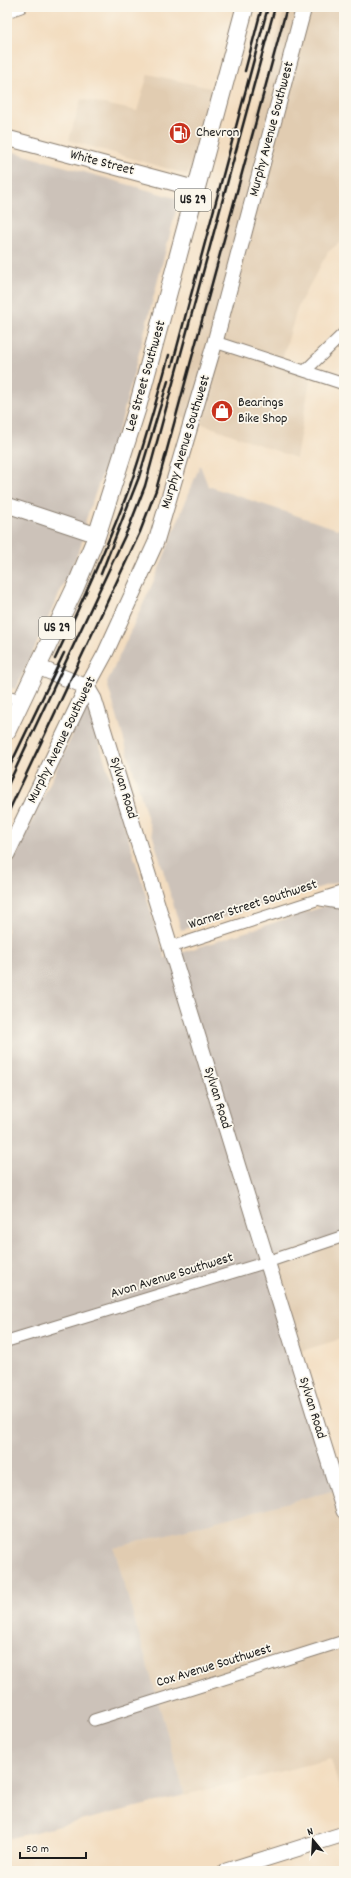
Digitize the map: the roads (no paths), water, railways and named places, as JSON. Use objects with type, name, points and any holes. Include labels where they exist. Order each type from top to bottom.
[{"type":"main road","name":"Lee Street Southwest","points":[[7,731],[15,698],[38,667],[75,588],[97,535],[133,424],[245,7]]},
{"type":"street","points":[[7,12],[21,7]]},
{"type":"street","name":"Murphy Avenue Southwest","points":[[7,854],[87,687],[105,654],[156,542],[187,443],[215,342],[304,7]]},
{"type":"street","name":"White Street","points":[[7,138],[197,189]]},
{"type":"street","points":[[305,371],[344,333]]},
{"type":"street","points":[[215,342],[344,384]]},
{"type":"street","points":[[7,505],[97,535]]},
{"type":"street","points":[[38,667],[87,687]]},
{"type":"street","name":"Sylvan Road","points":[[87,687],[94,699],[106,734],[344,1511]]},
{"type":"street","name":"Warner Street Southwest","points":[[171,947],[344,891]]},
{"type":"street","points":[[319,899],[344,904]]},
{"type":"street","name":"Avon Avenue Southwest","points":[[7,1341],[267,1262],[344,1236]]},
{"type":"street","name":"Cox Avenue Southwest","points":[[94,1720],[344,1642]]},
{"type":"street","points":[[226,1871],[344,1834]]},
{"type":"railway","points":[[245,71],[262,7]]},
{"type":"railway","points":[[172,366],[268,7]]},
{"type":"railway","points":[[7,787],[129,527],[145,486],[275,7]]},
{"type":"railway","points":[[7,815],[140,532],[156,490],[287,7]]},
{"type":"railway","points":[[55,659],[85,595],[122,508],[146,437],[169,355]]},
{"type":"railway","points":[[101,574],[139,477],[168,381]]},
{"type":"railway","points":[[7,772],[64,653]]},
{"type":"place","name":"Chevron","points":[[180,133]]},
{"type":"place","name":"Bearings Bike Shop","points":[[222,411]]}]
